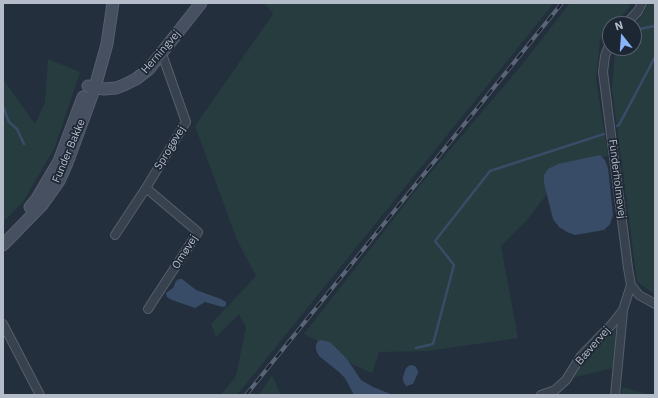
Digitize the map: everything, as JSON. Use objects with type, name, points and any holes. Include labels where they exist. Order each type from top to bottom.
[{"type":"main road","points":[[91,86],[100,40],[113,3]]},
{"type":"main road","name":"Herningvej","points":[[91,86],[104,89],[124,86],[136,79],[149,69],[162,54],[201,3]]},
{"type":"main road","name":"Funder Bakke","points":[[3,236],[36,200],[59,160],[91,86]]},
{"type":"main road","name":"Funder Bakke","points":[[3,245],[42,205],[59,181],[74,146],[91,86]]},
{"type":"street","points":[[633,16],[642,3]]},
{"type":"street","name":"Sprogøvej","points":[[115,235],[146,188],[186,122],[162,54]]},
{"type":"street","name":"Funderholmevej","points":[[605,56],[603,72],[628,268],[632,285]]},
{"type":"street","name":"Omøvej","points":[[146,188],[198,232],[148,309]]},
{"type":"street","points":[[632,285],[639,295],[655,304]]},
{"type":"street","name":"Bævervej","points":[[541,395],[555,390],[566,380],[581,356],[612,324],[623,310],[632,285]]},
{"type":"street","points":[[615,395],[623,310]]},
{"type":"street","points":[[3,324],[40,395]]},
{"type":"green space","points":[[265,3],[554,3],[237,395],[221,395],[236,376],[246,327],[239,314],[216,337],[211,324],[256,276],[237,240],[195,126],[273,14]]},
{"type":"green space","points":[[570,3],[630,3],[629,8],[622,16],[602,16],[602,38],[600,40],[596,79],[608,156],[547,171],[550,190],[527,220],[501,246],[518,338],[428,351],[379,352],[372,373],[352,364],[325,340],[318,341],[304,334],[420,185],[521,66]]},
{"type":"green space","points":[[648,3],[655,3],[655,294],[637,282],[612,89],[615,56],[642,56],[642,16]]},
{"type":"green space","points":[[48,59],[80,72],[55,147],[23,202],[3,222],[3,79],[35,124],[45,102]]},
{"type":"green space","points":[[616,326],[613,368],[572,378],[591,351]]},
{"type":"green space","points":[[272,375],[281,395],[259,395]]},
{"type":"green space","points":[[622,387],[650,395],[621,395]]},
{"type":"water","points":[[600,155],[605,160],[608,168],[613,215],[610,224],[604,230],[575,235],[559,227],[553,219],[544,183],[544,175],[548,169],[558,164]]},
{"type":"water","points":[[182,279],[196,290],[221,299],[226,302],[226,306],[223,307],[205,302],[195,308],[172,300],[167,297],[166,293],[173,288],[176,281]]},
{"type":"water","points":[[322,340],[330,342],[347,359],[361,380],[373,387],[393,395],[354,395],[345,378],[319,356],[316,350],[316,345],[318,341]]},
{"type":"water","points":[[410,365],[415,366],[418,373],[413,384],[406,386],[403,381],[403,377],[406,368]]},
{"type":"waterway","points":[[642,28],[655,26]]},
{"type":"waterway","points":[[617,126],[619,125],[655,57]]},
{"type":"waterway","points":[[3,106],[9,122],[17,129],[24,144]]},
{"type":"waterway","points":[[416,348],[433,344],[454,265],[435,241],[490,171],[604,134]]},
{"type":"railway","points":[[246,395],[562,3]]}]
